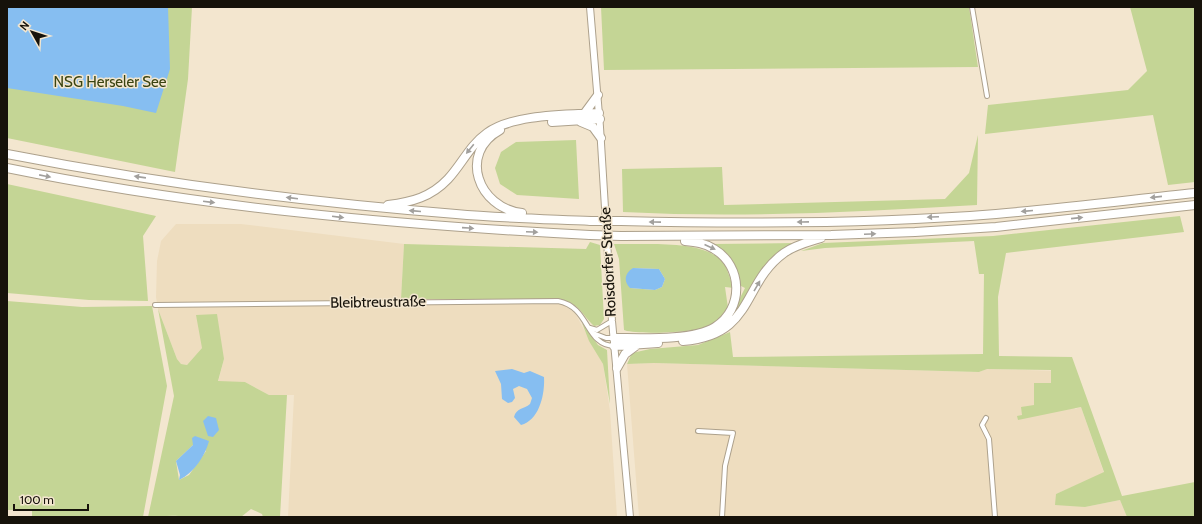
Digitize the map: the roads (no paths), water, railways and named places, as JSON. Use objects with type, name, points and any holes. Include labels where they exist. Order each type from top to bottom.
[{"type":"highway","points":[[584,114],[598,95]]},
{"type":"highway","points":[[372,207],[412,202],[431,193],[448,179],[472,145],[488,132],[504,124],[521,119],[584,114],[600,116]]},
{"type":"highway","points":[[552,219],[509,211],[499,207],[490,199],[482,189],[477,175],[480,152],[487,141],[498,131],[516,124],[578,121],[600,116]]},
{"type":"highway","points":[[578,121],[593,127],[601,138]]},
{"type":"highway","points":[[7,154],[84,169],[178,183],[372,207],[458,215],[592,221],[753,223],[994,214],[1195,193]]},
{"type":"highway","points":[[7,168],[80,183],[170,197],[352,219],[493,230],[644,237],[831,235],[972,229],[1195,205]]},
{"type":"highway","points":[[614,342],[639,344],[699,340],[717,332],[736,319],[771,265],[784,253],[797,245],[831,235]]},
{"type":"highway","points":[[614,342],[701,333],[716,327],[722,322],[734,303],[737,285],[734,273],[726,258],[718,251],[696,242],[666,241],[644,237]]},
{"type":"highway","points":[[616,368],[625,354],[639,344]]},
{"type":"main road","name":"Roisdorfer Straße","points":[[590,7],[600,116],[612,321],[630,517]]},
{"type":"street","points":[[972,7],[987,96]]},
{"type":"street","name":"Bleibtreustraße","points":[[155,305],[558,301],[572,306],[580,313],[592,333]]},
{"type":"street","points":[[590,328],[597,330],[612,321]]},
{"type":"street","points":[[592,333],[597,340],[603,344],[614,342]]},
{"type":"street","points":[[592,333],[614,342]]},
{"type":"street","points":[[986,418],[982,426],[989,439],[994,517]]},
{"type":"street","points":[[698,431],[733,433],[725,466],[722,517]]},
{"type":"water","points":[[7,7],[168,7],[170,69],[156,113],[123,106],[7,88]]},
{"type":"water","points":[[633,268],[659,269],[665,279],[662,287],[655,290],[630,288],[626,283],[626,277],[628,272]]},
{"type":"water","points":[[512,369],[524,373],[530,371],[544,377],[544,391],[537,412],[533,418],[521,425],[514,417],[515,414],[518,410],[528,406],[532,398],[527,389],[519,386],[513,389],[515,398],[512,402],[508,403],[502,399],[501,384],[495,371]]},
{"type":"water","points":[[208,416],[216,418],[219,430],[213,437],[208,436],[203,421]]},
{"type":"water","points":[[195,436],[209,441],[207,447],[202,458],[194,469],[179,480],[180,475],[176,461],[193,445],[192,438]]},
{"type":"park label","name":"NSG Herseler See","points":[[110,82]]}]
